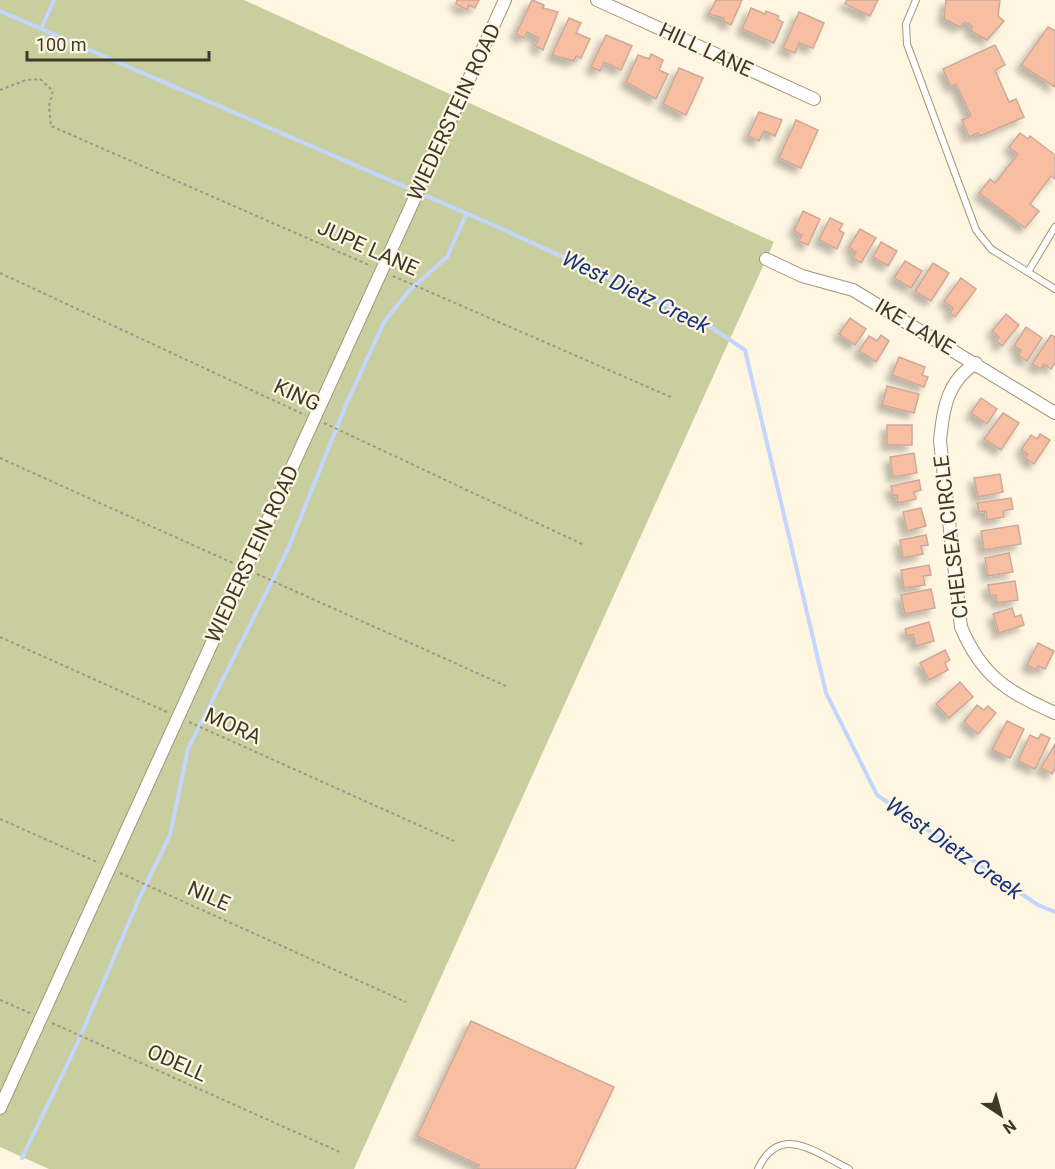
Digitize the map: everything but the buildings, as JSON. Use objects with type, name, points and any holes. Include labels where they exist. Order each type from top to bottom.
[{"type":"street","name":"WIEDERSTEIN ROAD","points":[[0,1108],[505,0]]},
{"type":"street","name":"HILL LANE","points":[[597,0],[814,99]]},
{"type":"street","name":"IKE LANE","points":[[766,258],[802,276],[853,290],[1055,413]]},
{"type":"street","name":"CHELSEA CIRCLE","points":[[976,363],[957,377],[949,392],[943,412],[940,441],[960,627],[970,650],[998,683],[1016,695],[1055,713]]},
{"type":"lane","points":[[916,0],[906,24],[907,44],[976,230],[991,249],[1055,289]]},
{"type":"lane","points":[[1028,272],[1055,227]]},
{"type":"lane","points":[[758,1169],[769,1150],[785,1143],[799,1144],[849,1169]]},
{"type":"path","name":"JUPE LANE","points":[[0,90],[26,80],[39,79],[53,91],[49,106],[51,126],[673,398]]},
{"type":"path","name":"KING","points":[[0,273],[582,544]]},
{"type":"path","name":"MORA","points":[[0,637],[454,841]]},
{"type":"path","name":"NILE","points":[[0,819],[406,1002]]},
{"type":"path","name":"ODELL","points":[[0,1000],[342,1153]]},
{"type":"green space","points":[[0,0],[244,0],[774,242],[354,1169],[49,1169],[0,1147]]},
{"type":"waterway","points":[[41,29],[54,0]]},
{"type":"waterway","name":"West Dietz Creek","points":[[0,11],[500,228],[700,320],[745,350],[826,693],[877,795],[1038,905],[1055,912]]},
{"type":"waterway","points":[[22,1158],[78,1042],[139,899],[170,835],[188,749],[288,549],[345,407],[384,322],[409,291],[447,257],[467,213]]}]
